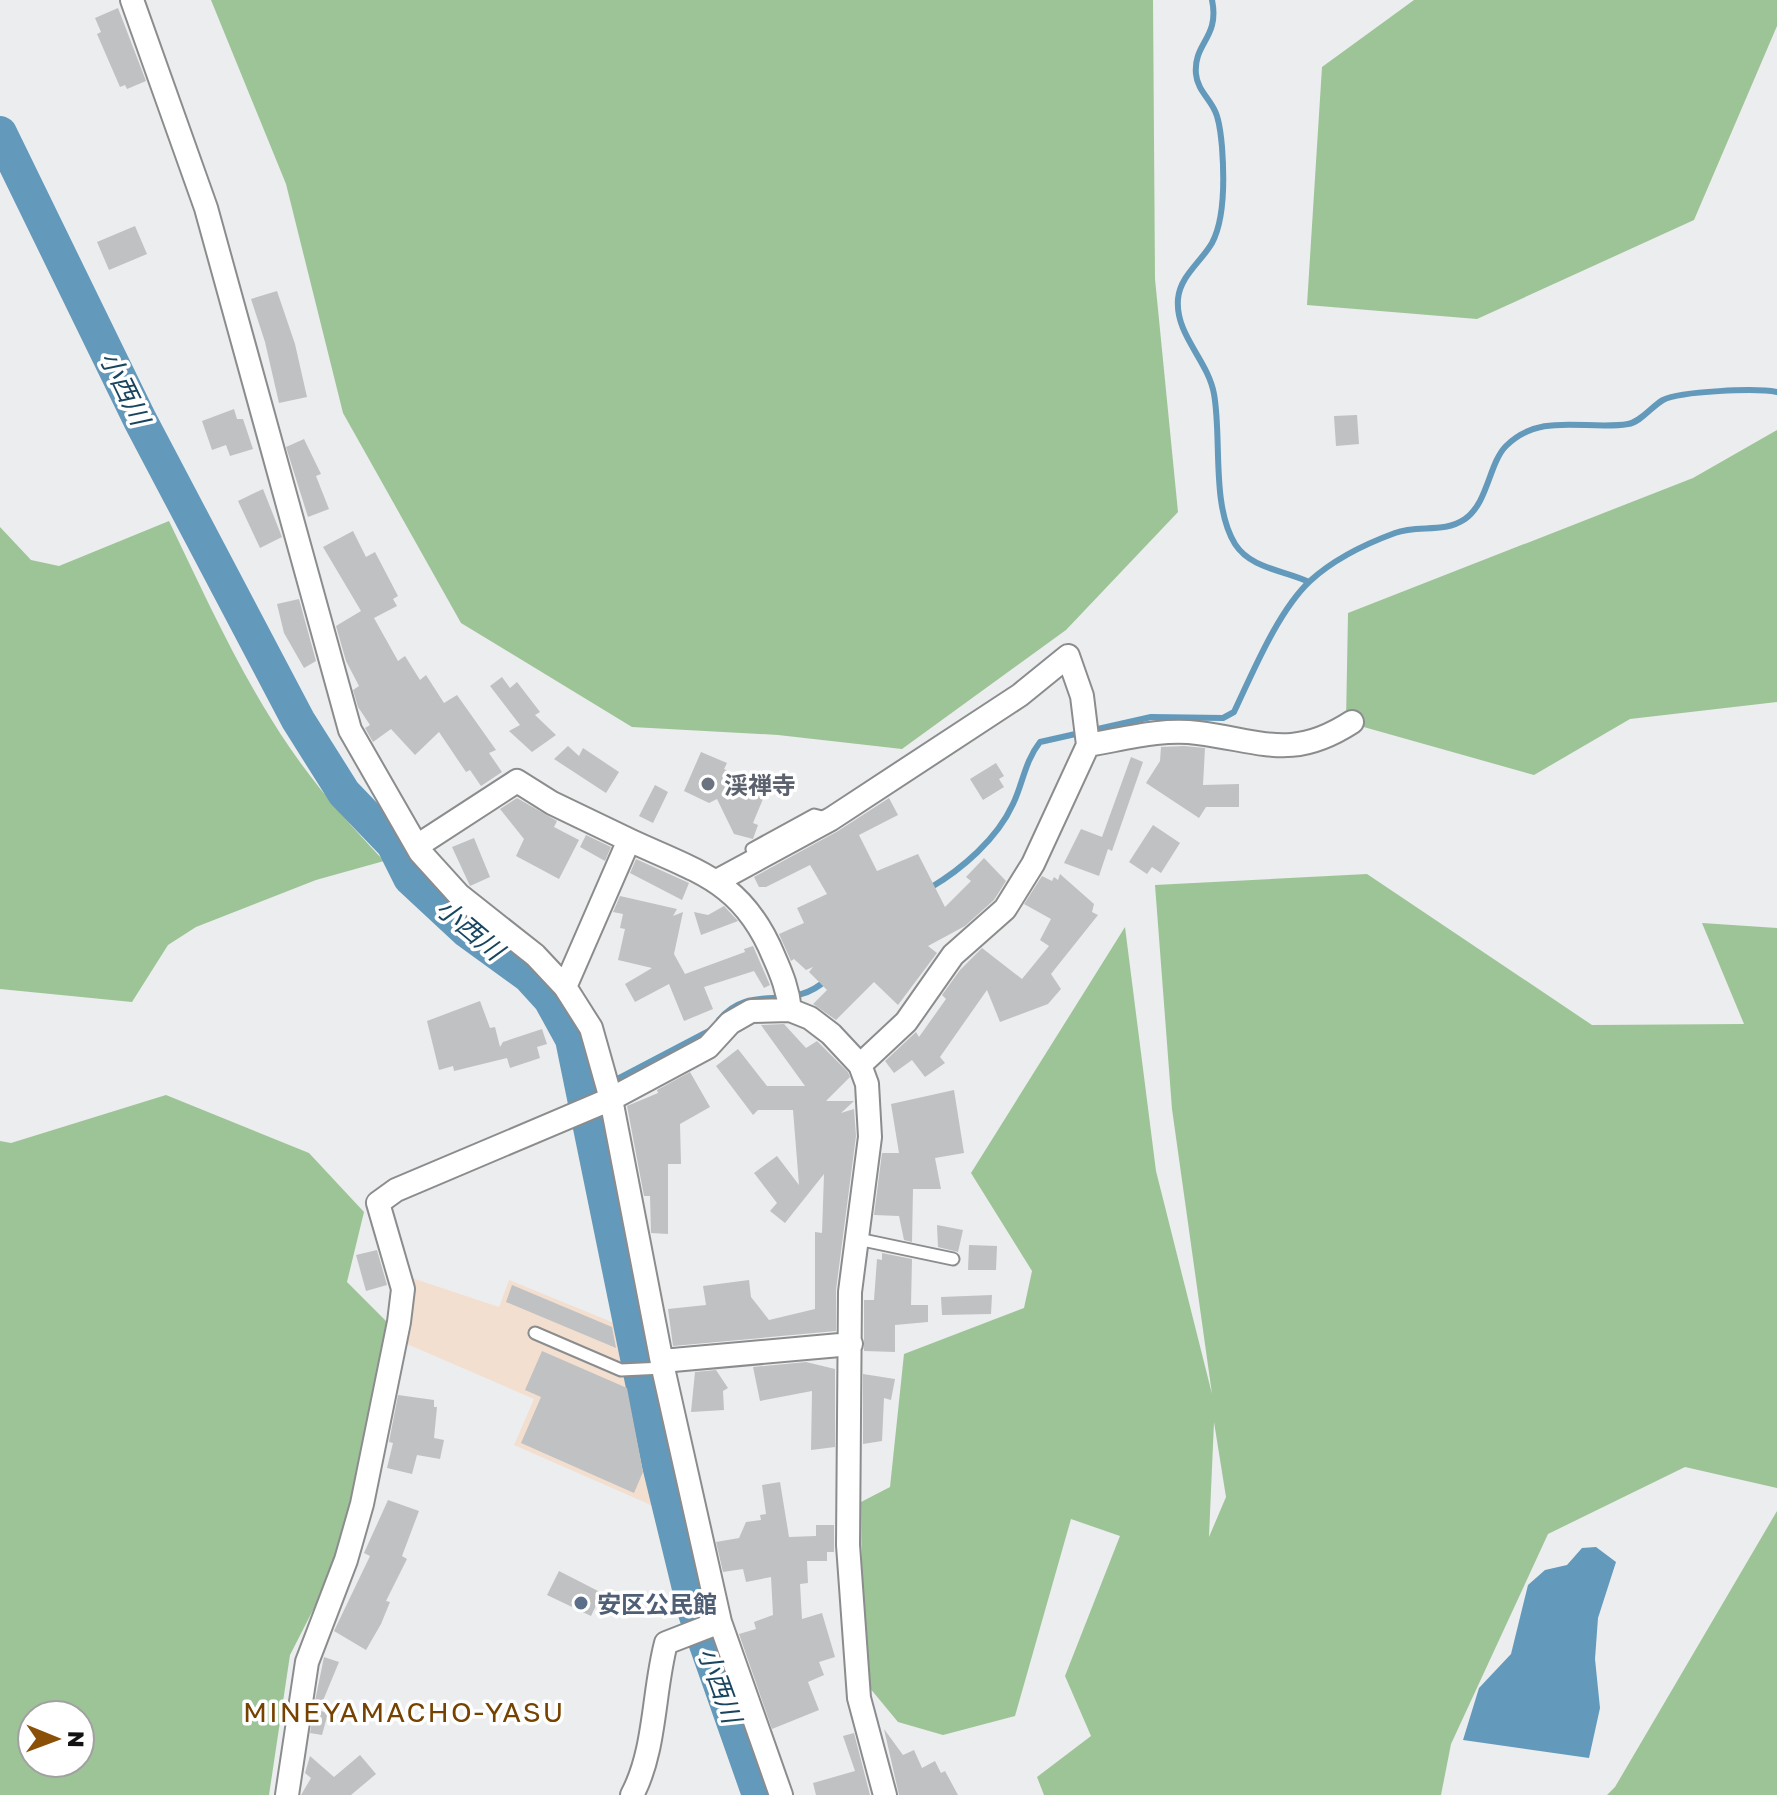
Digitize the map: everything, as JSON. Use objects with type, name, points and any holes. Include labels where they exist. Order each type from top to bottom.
[{"type":"street","points":[[132,0],[206,208],[284,485],[342,712],[417,846],[459,895],[535,955],[565,987],[591,1028],[611,1099],[663,1364],[720,1622],[781,1795]]},
{"type":"street","points":[[717,881],[831,819],[1020,695],[1068,656],[1082,696],[1088,745],[1033,864],[1005,909],[953,955],[906,1022],[860,1065]]},
{"type":"street","points":[[1088,745],[1161,733],[1198,733],[1251,745],[1299,745],[1326,739],[1352,722]]},
{"type":"street","points":[[417,846],[517,781],[552,803],[717,881],[738,896],[756,918],[788,989],[790,1010]]},
{"type":"street","points":[[565,987],[629,840]]},
{"type":"street","points":[[287,1795],[307,1662],[346,1560],[362,1504],[399,1322],[403,1289],[378,1203],[396,1190],[611,1099],[708,1047],[730,1023],[751,1011],[790,1010],[810,1018],[831,1034],[860,1065],[867,1084],[870,1137],[850,1292],[848,1545],[851,1624],[859,1698],[885,1795]]},
{"type":"street","points":[[663,1364],[851,1344]]},
{"type":"street","points":[[632,1795],[644,1772],[655,1690],[666,1643],[720,1622]]},
{"type":"lane","points":[[752,849],[814,815],[831,819]]},
{"type":"lane","points":[[858,1239],[953,1259]]},
{"type":"lane","points":[[535,1333],[621,1370],[663,1364]]},
{"type":"shaded area","points":[[406,1276],[499,1307],[509,1280],[624,1327],[660,1509],[514,1445],[534,1399],[400,1341]]},
{"type":"green space","points":[[211,0],[1153,0],[1155,279],[1178,512],[1066,630],[902,749],[778,735],[632,727],[461,623],[343,413],[286,184]]},
{"type":"green space","points":[[1414,0],[1777,0],[1777,26],[1694,220],[1477,319],[1307,305],[1322,67]]},
{"type":"green space","points":[[1777,430],[1777,702],[1630,719],[1534,775],[1346,722],[1348,613],[1693,478]]},
{"type":"green space","points":[[169,521],[225,637],[273,721],[323,792],[384,861],[316,880],[196,927],[168,945],[132,1002],[0,989],[0,527],[31,560],[59,566]]},
{"type":"green space","points":[[1367,874],[1592,1025],[1744,1024],[1702,923],[1777,928],[1777,1488],[1685,1467],[1548,1534],[1451,1744],[1441,1795],[1044,1795],[1037,1777],[1091,1736],[1065,1676],[1120,1536],[1071,1519],[1015,1716],[943,1735],[898,1722],[869,1687],[862,1622],[861,1502],[890,1487],[904,1354],[1024,1308],[1032,1271],[971,1173],[1125,927],[1156,1171],[1212,1394],[1172,1109],[1155,885]],"holes":[[[1214,1422],[1226,1497],[1209,1537]]]},
{"type":"green space","points":[[166,1095],[309,1153],[364,1212],[347,1282],[389,1324],[336,1565],[290,1655],[269,1795],[0,1795],[0,1141],[11,1143]]},
{"type":"green space","points":[[1777,1511],[1777,1795],[1607,1795],[1615,1787]]},
{"type":"water","points":[[1596,1547],[1616,1562],[1598,1618],[1595,1659],[1600,1708],[1589,1758],[1463,1740],[1479,1688],[1511,1654],[1528,1585],[1545,1570],[1567,1565],[1582,1548]]},
{"type":"building","points":[[118,8],[146,81],[127,89],[125,85],[120,87],[97,34],[101,32],[95,18]]},
{"type":"building","points":[[135,226],[147,254],[109,270],[97,242]]},
{"type":"building","points":[[277,291],[295,344],[307,397],[279,403],[251,299]]},
{"type":"building","points":[[234,409],[237,419],[243,419],[253,449],[230,456],[226,445],[212,450],[202,421]]},
{"type":"building","points":[[1357,415],[1359,444],[1336,446],[1334,416]]},
{"type":"building","points":[[304,439],[321,474],[316,476],[329,509],[308,517],[286,447]]},
{"type":"building","points":[[263,489],[282,537],[260,548],[238,501]]},
{"type":"building","points":[[353,531],[366,557],[375,552],[398,596],[393,599],[397,606],[374,618],[398,661],[405,656],[420,680],[426,675],[444,703],[457,695],[496,750],[489,753],[502,772],[481,786],[470,770],[466,772],[439,732],[415,755],[391,729],[373,742],[365,728],[370,725],[358,707],[353,690],[359,686],[346,661],[336,626],[361,611],[323,547]]},
{"type":"building","points":[[299,599],[316,661],[304,668],[284,633],[277,604]]},
{"type":"building","points":[[502,677],[510,688],[517,682],[540,712],[535,715],[556,735],[532,752],[509,731],[520,725],[490,686]]},
{"type":"building","points":[[568,746],[579,756],[583,748],[619,772],[606,793],[554,759]]},
{"type":"building","points":[[1161,747],[1205,748],[1203,785],[1239,784],[1239,807],[1206,807],[1199,818],[1146,783],[1160,761]]},
{"type":"building","points":[[701,752],[727,763],[724,769],[768,787],[753,823],[758,825],[753,839],[734,834],[717,799],[709,803],[684,791]]},
{"type":"building","points":[[1131,757],[1143,762],[1112,851],[1108,849],[1099,876],[1064,863],[1081,829],[1102,837]]},
{"type":"building","points":[[996,763],[1004,776],[999,779],[1004,787],[983,800],[970,779]]},
{"type":"building","points":[[655,785],[668,792],[653,823],[639,816]]},
{"type":"building","points":[[517,798],[557,821],[554,827],[579,840],[559,879],[516,856],[524,839],[500,809]]},
{"type":"building","points":[[889,798],[898,815],[859,835],[877,871],[918,854],[945,907],[971,881],[966,877],[984,858],[1006,881],[994,900],[965,926],[928,946],[937,953],[898,1005],[874,982],[836,1020],[813,1004],[827,990],[809,972],[813,967],[806,970],[794,959],[791,961],[779,934],[804,923],[797,908],[827,894],[810,865],[766,887],[759,887],[754,877],[838,831]]},
{"type":"building","points":[[1153,825],[1180,843],[1161,873],[1152,867],[1147,874],[1129,862]]},
{"type":"building","points":[[586,835],[611,847],[605,861],[580,847]]},
{"type":"building","points":[[474,838],[490,877],[470,886],[452,847]]},
{"type":"building","points":[[636,859],[689,883],[682,900],[630,873]]},
{"type":"building","points":[[1060,874],[1094,904],[1092,912],[1098,915],[1051,974],[1061,989],[1048,1004],[1000,1022],[987,990],[940,1057],[945,1063],[925,1077],[912,1060],[894,1073],[885,1061],[916,1032],[919,1037],[946,999],[942,995],[960,970],[982,948],[1022,979],[1049,946],[1040,940],[1051,919],[1024,904],[1042,876],[1052,881],[1054,877],[1058,880]]},
{"type":"building","points":[[620,896],[677,909],[673,916],[683,912],[674,954],[685,974],[745,952],[744,949],[753,946],[770,985],[764,988],[754,971],[704,987],[713,1009],[684,1021],[669,984],[635,1002],[625,984],[652,968],[618,960],[625,929],[620,928],[623,914],[613,912]]},
{"type":"building","points":[[724,906],[738,921],[701,935],[694,912],[708,915]]},
{"type":"building","points":[[480,1001],[490,1028],[495,1027],[500,1047],[503,1042],[542,1029],[547,1044],[537,1047],[540,1058],[510,1068],[507,1058],[454,1071],[453,1066],[439,1070],[427,1021]]},
{"type":"building","points":[[784,1024],[806,1048],[817,1041],[850,1077],[826,1101],[854,1101],[841,1113],[854,1109],[856,1136],[836,1290],[836,1331],[673,1346],[668,1309],[706,1305],[703,1286],[749,1280],[751,1297],[769,1320],[815,1309],[815,1232],[822,1233],[824,1174],[785,1223],[770,1211],[777,1203],[754,1173],[777,1156],[799,1185],[793,1110],[758,1110],[753,1115],[716,1066],[738,1049],[767,1086],[805,1086],[761,1025]]},
{"type":"building","points":[[690,1072],[710,1107],[680,1124],[681,1164],[668,1164],[668,1234],[651,1233],[650,1196],[644,1196],[627,1106],[658,1093],[657,1090]]},
{"type":"building","points":[[954,1090],[964,1153],[935,1158],[941,1189],[913,1189],[912,1242],[904,1240],[899,1216],[874,1215],[882,1153],[899,1153],[891,1104]]},
{"type":"building","points":[[937,1225],[963,1230],[958,1252],[938,1247]]},
{"type":"building","points":[[969,1245],[997,1246],[996,1270],[968,1270]]},
{"type":"building","points":[[377,1250],[387,1285],[366,1291],[356,1255]]},
{"type":"building","points":[[882,1253],[912,1259],[911,1305],[928,1305],[928,1322],[895,1325],[895,1352],[864,1351],[864,1300],[874,1300],[877,1259],[882,1260]]},
{"type":"building","points":[[512,1285],[612,1327],[616,1348],[506,1302]]},
{"type":"building","points":[[992,1295],[991,1314],[942,1315],[941,1297]]},
{"type":"building","points":[[542,1351],[627,1388],[643,1472],[634,1493],[521,1443],[541,1397],[525,1390]]},
{"type":"building","points":[[806,1362],[835,1369],[835,1447],[811,1450],[812,1391],[760,1401],[753,1367]]},
{"type":"building","points":[[716,1370],[728,1388],[723,1391],[724,1410],[691,1412],[695,1372]]},
{"type":"building","points":[[863,1374],[895,1379],[891,1400],[884,1398],[882,1441],[863,1444]]},
{"type":"building","points":[[398,1395],[434,1400],[434,1407],[437,1407],[434,1438],[444,1440],[440,1459],[417,1455],[412,1474],[387,1468]]},
{"type":"building","points":[[780,1482],[789,1537],[816,1536],[816,1525],[834,1525],[834,1552],[827,1552],[827,1561],[807,1561],[808,1583],[800,1584],[802,1619],[822,1613],[835,1657],[819,1662],[824,1675],[808,1682],[819,1710],[772,1729],[739,1634],[756,1629],[754,1622],[773,1615],[771,1577],[746,1582],[743,1569],[723,1572],[716,1542],[739,1538],[746,1522],[761,1520],[760,1515],[766,1514],[762,1485]]},
{"type":"building","points":[[388,1500],[419,1511],[402,1556],[407,1559],[386,1601],[390,1602],[381,1624],[366,1650],[334,1631],[370,1556],[364,1553]]},
{"type":"building","name":"安区公民館","points":[[559,1571],[602,1593],[591,1616],[547,1595]]},
{"type":"building","points":[[324,1657],[339,1662],[322,1703],[315,1701]]},
{"type":"building","points":[[314,1709],[328,1713],[322,1735],[310,1733]]},
{"type":"building","points":[[884,1729],[903,1755],[914,1750],[922,1768],[935,1761],[941,1773],[945,1771],[958,1795],[899,1795]]},
{"type":"building","points":[[854,1733],[870,1795],[816,1795],[813,1783],[855,1771],[843,1736]]},
{"type":"building","points":[[360,1755],[376,1774],[351,1795],[301,1795],[311,1778],[305,1773],[310,1756],[334,1777]]},
{"type":"waterway","points":[[1212,0],[1212,23],[1198,55],[1196,74],[1219,124],[1223,196],[1216,233],[1183,283],[1178,312],[1214,394],[1220,491],[1235,544],[1259,564],[1309,582]]},
{"type":"waterway","name":"小西川","points":[[0,133],[140,420],[298,720],[344,793],[393,844],[410,878],[467,931],[529,976],[550,999],[572,1039],[659,1465],[695,1613],[759,1795]]},
{"type":"waterway","points":[[930,888],[966,862],[998,829],[1013,804],[1040,742],[1151,717],[1223,718],[1234,712],[1277,625],[1310,581],[1340,559],[1384,537],[1404,530],[1448,526],[1465,519],[1479,503],[1500,453],[1520,435],[1534,429],[1565,424],[1628,424],[1663,400],[1685,394],[1736,390],[1777,392]]},
{"type":"waterway","points":[[719,1020],[731,1008],[744,1002],[799,995],[827,979]]},
{"type":"waterway","points":[[585,1096],[709,1031]]},
{"type":"place","name":"渓禅寺","points":[[708,784]]},
{"type":"place","name":"安区公民館","points":[[581,1603]]},
{"type":"district","name":"MINEYAMACHO-YASU","points":[[404,1711]]}]
